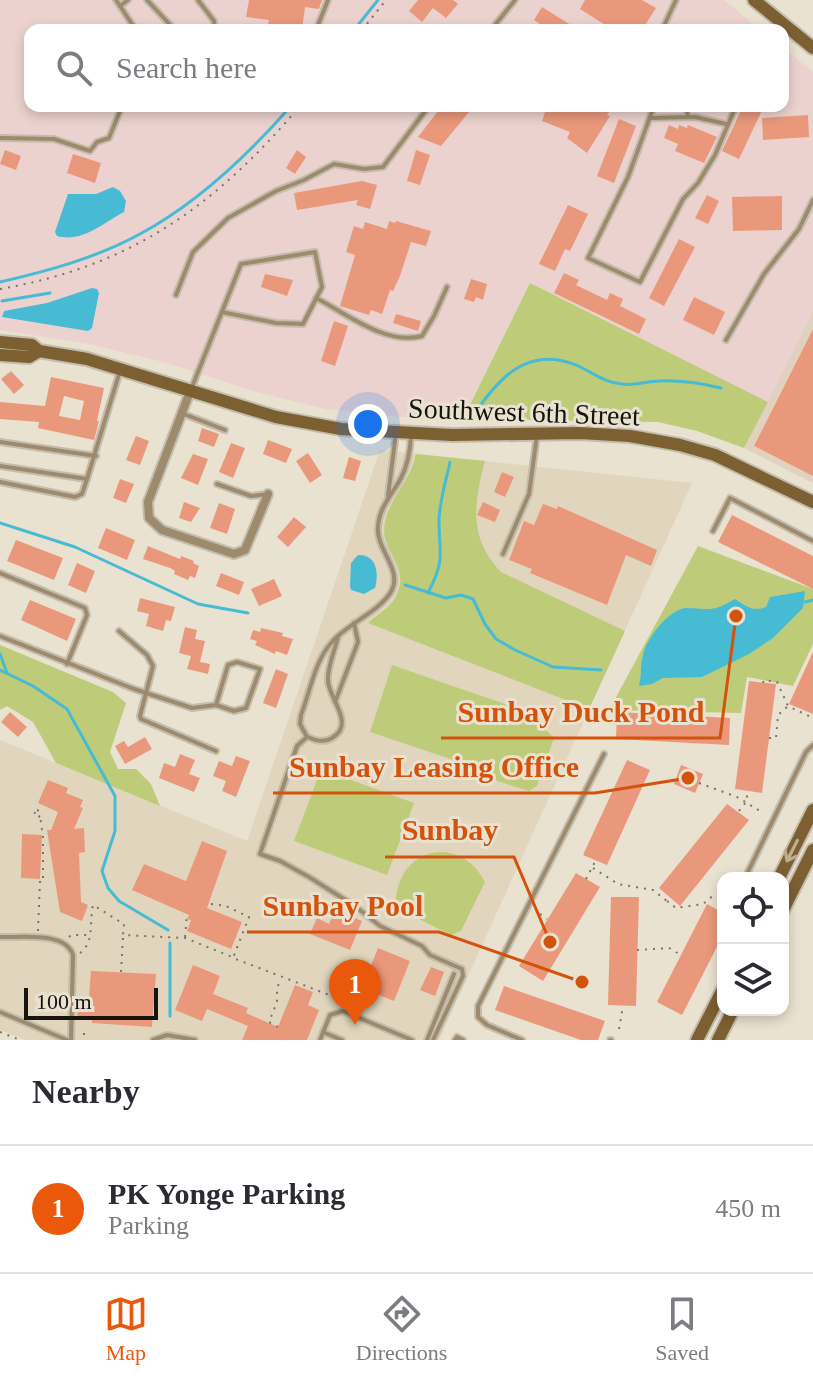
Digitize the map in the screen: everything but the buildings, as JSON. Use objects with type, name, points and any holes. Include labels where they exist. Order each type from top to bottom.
[{"type":"street","points":[[754,0],[776,24]]},
{"type":"street","points":[[789,33],[813,48]]},
{"type":"street","name":"Southwest 6th Street","points":[[0,342],[32,345],[39,351],[120,368],[307,424],[396,433],[580,433],[630,436],[680,445],[715,455],[813,502]]},
{"type":"street","name":"Southwest 6th Street","points":[[0,355],[29,357],[39,351]]},
{"type":"street","points":[[191,389],[148,502],[149,518],[162,530],[234,554],[245,550],[268,494]]},
{"type":"street","points":[[782,872],[813,810]]},
{"type":"street","points":[[789,898],[813,850]]},
{"type":"street","points":[[697,1040],[717,1001]]},
{"type":"street","points":[[718,1040],[730,1016]]},
{"type":"lane","points":[[116,0],[132,24]]},
{"type":"lane","points":[[120,6],[128,0]]},
{"type":"lane","points":[[147,0],[169,24]]},
{"type":"lane","points":[[198,0],[214,24]]},
{"type":"lane","points":[[318,24],[328,0]]},
{"type":"lane","points":[[496,24],[515,0]]},
{"type":"lane","points":[[665,24],[676,0]]},
{"type":"lane","points":[[0,138],[54,139],[90,151],[97,142],[109,138],[120,112]]},
{"type":"lane","points":[[176,295],[193,252],[228,218],[334,164],[364,169],[383,167],[424,112]]},
{"type":"lane","points":[[652,112],[628,177],[588,258],[640,282],[683,199],[698,183],[715,155],[733,112]]},
{"type":"lane","points":[[687,112],[688,117]]},
{"type":"lane","points":[[650,118],[688,117],[726,124]]},
{"type":"lane","points":[[726,340],[764,274],[799,229],[813,200]]},
{"type":"lane","points":[[191,389],[241,264],[315,252],[322,287],[303,324],[276,323],[222,312]]},
{"type":"lane","points":[[316,298],[384,334],[410,339],[422,336],[447,287]]},
{"type":"lane","points":[[0,482],[75,497],[82,494],[96,456],[120,368]]},
{"type":"lane","points":[[181,413],[225,430]]},
{"type":"lane","points":[[339,635],[328,675],[329,687],[342,718],[336,735],[324,741],[307,737],[300,724],[325,651],[339,635],[384,600],[394,584],[393,571],[381,549],[378,534],[379,520],[387,498],[396,433]]},
{"type":"lane","points":[[387,498],[406,469],[411,433]]},
{"type":"lane","points":[[503,554],[529,494],[537,434]]},
{"type":"lane","points":[[0,442],[96,456]]},
{"type":"lane","points":[[0,466],[87,479]]},
{"type":"lane","points":[[217,484],[251,496],[268,494]]},
{"type":"lane","points":[[713,531],[730,498],[813,541]]},
{"type":"lane","points":[[0,573],[85,608],[87,615],[67,664]]},
{"type":"lane","points":[[335,702],[358,642],[354,623]]},
{"type":"lane","points":[[119,631],[151,660],[153,674],[141,719],[216,751]]},
{"type":"lane","points":[[0,636],[67,664],[192,708],[216,705],[234,711],[246,708],[260,669],[237,662],[228,665],[216,705]]},
{"type":"lane","points":[[307,737],[297,746],[260,854],[286,864],[355,906],[380,926],[422,946],[430,955],[462,969],[463,976],[440,1030],[430,1040]]},
{"type":"lane","points":[[748,872],[806,752],[813,745]]},
{"type":"lane","points":[[522,1040],[487,1025],[478,1017],[478,1006],[604,754]]},
{"type":"lane","points":[[0,937],[60,940],[71,948],[69,1040],[0,1012]]},
{"type":"lane","points":[[430,1040],[454,974]]},
{"type":"lane","points":[[320,1040],[330,1015],[343,1011],[412,1040]]},
{"type":"lane","points":[[323,1032],[342,1040]]},
{"type":"lane","points":[[153,1040],[167,1035],[195,1040]]},
{"type":"lane","points":[[455,1040],[457,1037],[463,1040]]},
{"type":"path","points":[[367,24],[386,0]]},
{"type":"path","points":[[0,289],[73,271],[154,237],[227,182],[294,112]]},
{"type":"path","points":[[763,683],[764,680],[777,682],[788,706],[813,718]]},
{"type":"path","points":[[769,738],[776,738],[778,715],[788,706]]},
{"type":"path","points":[[699,783],[760,811]]},
{"type":"path","points":[[739,811],[746,802],[748,791]]},
{"type":"path","points":[[38,933],[40,881],[43,881],[40,816]]},
{"type":"path","points":[[586,879],[596,860]]},
{"type":"path","points":[[593,868],[618,884],[653,890],[676,908],[703,904],[717,896]]},
{"type":"path","points":[[211,904],[226,906],[249,916],[233,958]]},
{"type":"path","points":[[80,953],[88,945],[93,905],[124,924],[121,972]]},
{"type":"path","points":[[185,938],[187,914]]},
{"type":"path","points":[[540,914],[547,919]]},
{"type":"path","points":[[69,937],[90,935]]},
{"type":"path","points":[[123,935],[185,938],[281,978]]},
{"type":"path","points":[[637,950],[669,948],[681,955]]},
{"type":"path","points":[[278,1027],[269,1022],[282,975],[345,1001],[344,1004]]},
{"type":"path","points":[[619,1029],[623,1006]]},
{"type":"path","points":[[0,1032],[20,1040]]},
{"type":"shaded area","points":[[0,0],[724,0],[754,24],[24,24],[24,112],[789,112],[789,53],[813,72],[813,311],[768,402],[530,283],[463,419],[401,417],[325,409],[89,344],[0,330]]},
{"type":"shaded area","points":[[813,311],[813,483],[744,448]]},
{"type":"shaded area","points":[[380,450],[692,483],[439,1040],[25,1040],[0,1030],[0,740],[247,841]]},
{"type":"green space","points":[[530,283],[768,402],[744,448],[697,431],[658,422],[463,419]]},
{"type":"green space","points":[[416,454],[485,461],[476,520],[490,559],[501,572],[625,631],[589,709],[368,623],[390,605],[399,587],[398,568],[384,533],[385,522]]},
{"type":"green space","points":[[698,546],[813,589],[813,644],[793,686],[747,677],[741,713],[609,710]]},
{"type":"green space","points":[[0,645],[113,692],[126,703],[110,752],[118,769],[136,769],[151,784],[160,806],[56,763],[33,722],[7,706],[0,710]]},
{"type":"green space","points":[[392,665],[511,706],[506,722],[532,723],[549,733],[554,738],[537,786],[529,791],[475,774],[474,767],[370,732]]},
{"type":"green space","points":[[321,769],[414,803],[387,875],[294,841]]},
{"type":"green space","points":[[445,852],[469,862],[485,882],[461,931],[451,935],[395,907],[399,885],[408,868],[423,856]]},
{"type":"water","points":[[113,187],[120,191],[126,201],[124,212],[84,234],[57,236],[55,232],[68,194],[96,194]]},
{"type":"water","points":[[92,288],[99,293],[92,328],[88,331],[2,317],[4,311],[47,303]]},
{"type":"water","points":[[358,555],[373,561],[377,577],[375,588],[364,594],[351,590],[350,586],[351,563]]},
{"type":"water","points":[[805,591],[803,608],[773,638],[749,654],[702,677],[663,678],[639,686],[645,648],[660,625],[674,613],[688,608],[717,608],[735,599],[749,608],[757,609],[766,607],[770,597]]},
{"type":"waterway","points":[[359,24],[378,0]]},
{"type":"waterway","points":[[0,282],[89,257],[161,222],[221,177],[285,112]]},
{"type":"waterway","points":[[2,301],[50,293]]},
{"type":"waterway","points":[[475,413],[495,387],[517,368],[544,359],[576,365],[616,383],[675,381],[721,388]]},
{"type":"waterway","points":[[428,593],[439,564],[439,519],[450,462]]},
{"type":"waterway","points":[[0,523],[75,547],[198,604],[248,613]]},
{"type":"waterway","points":[[405,585],[446,598],[461,595],[473,599],[496,639],[553,667],[601,670]]},
{"type":"waterway","points":[[805,602],[813,600]]},
{"type":"waterway","points":[[0,654],[7,673]]},
{"type":"waterway","points":[[0,670],[33,686],[67,709],[115,796],[115,831],[102,871],[108,888],[119,901],[168,930]]},
{"type":"waterway","points":[[170,943],[170,1016]]},
{"type":"place","name":"Sunbay Duck Pond","points":[[736,616]]},
{"type":"place","name":"Sunbay Leasing Office","points":[[688,778]]},
{"type":"place","name":"Sunbay","points":[[550,942]]},
{"type":"place","name":"Sunbay Pool","points":[[582,982]]},
{"type":"place","name":"PK Yonge Parking","points":[[355,1025]]}]
